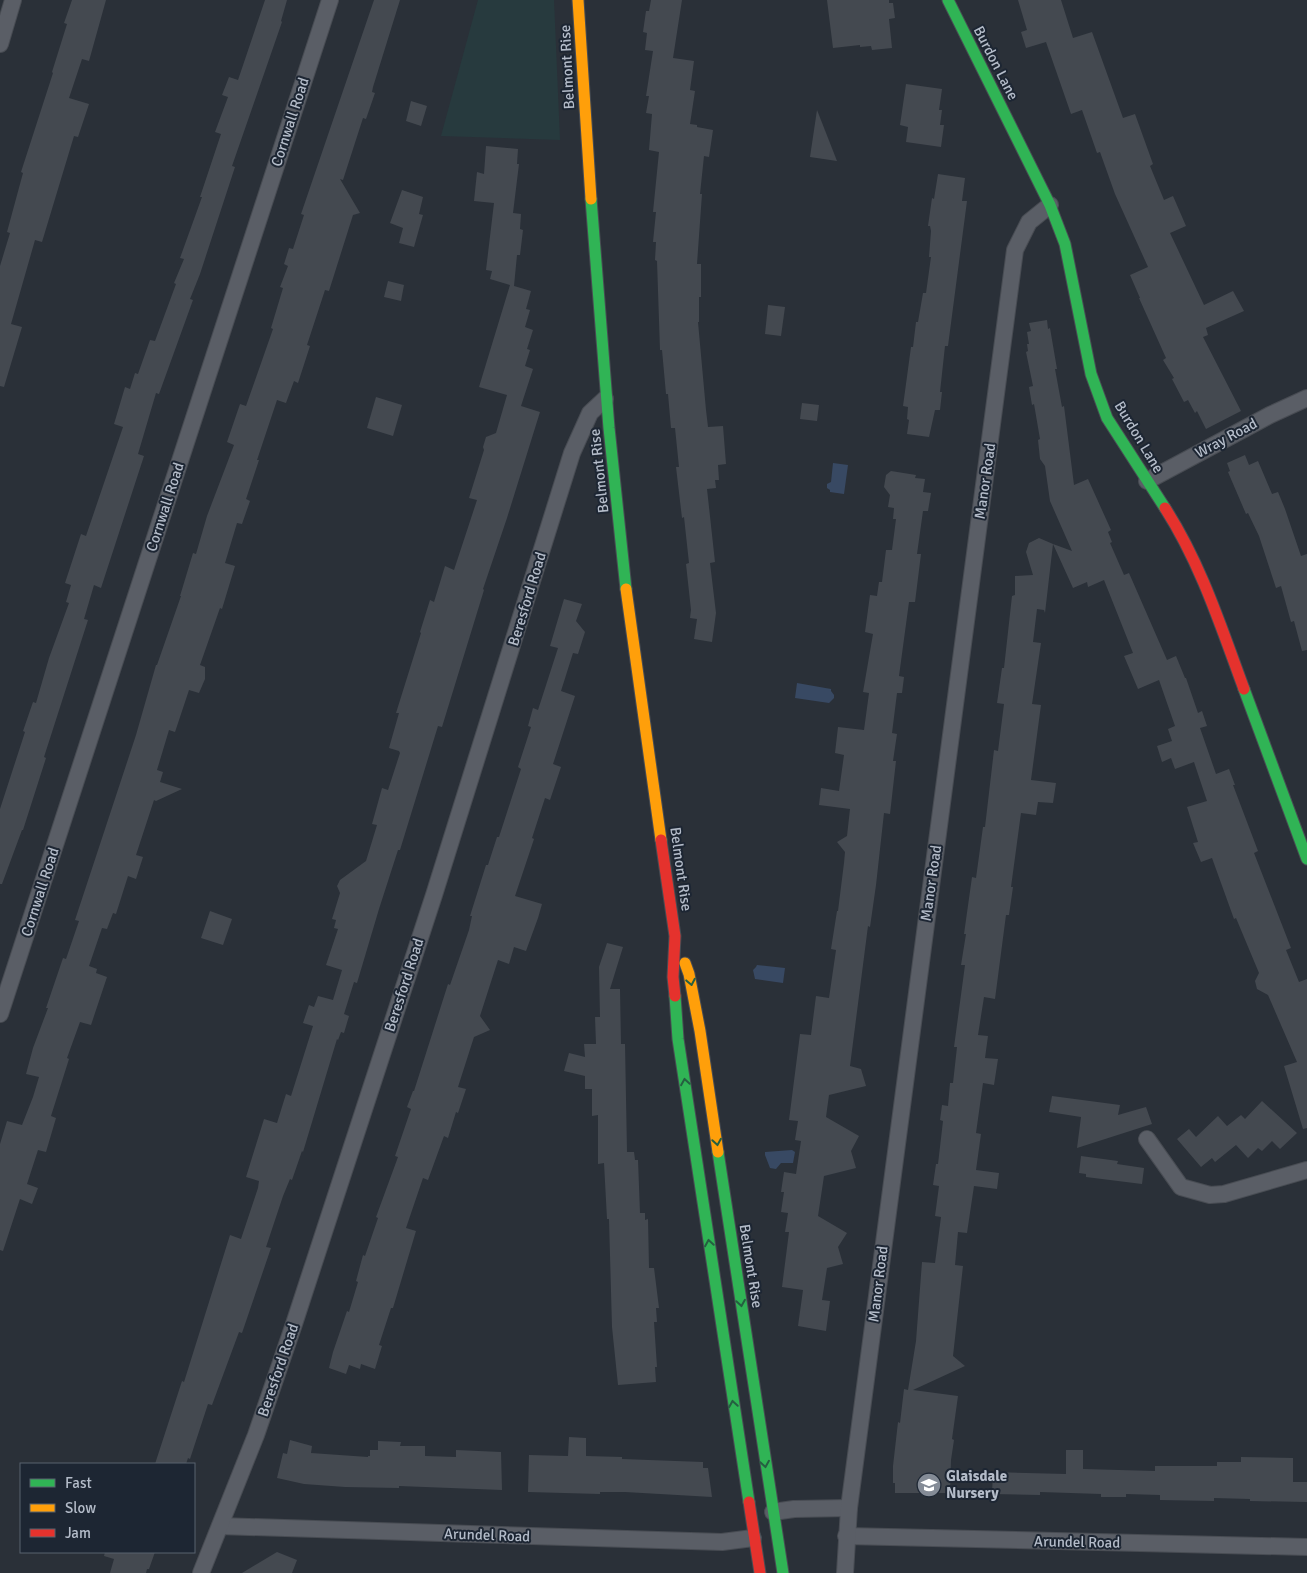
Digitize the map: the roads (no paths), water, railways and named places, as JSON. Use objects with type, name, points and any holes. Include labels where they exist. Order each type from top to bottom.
[{"type":"main road","name":"Belmont Rise","points":[[578,0],[586,143],[605,399],[625,580],[675,936],[673,977],[678,1038],[753,1538],[760,1573]]},
{"type":"main road","name":"Burdon Lane","points":[[948,0],[1050,205],[1067,253],[1091,374],[1099,399],[1116,432],[1171,518],[1194,559],[1209,593],[1307,859]]},
{"type":"main road","name":"Belmont Rise","points":[[675,936],[689,974],[700,1031],[783,1573]]},
{"type":"street","points":[[0,44],[12,0]]},
{"type":"street","name":"Cornwall Road","points":[[0,1014],[330,0]]},
{"type":"street","name":"Manor Road","points":[[845,1573],[849,1508],[1015,250],[1030,222],[1050,205]]},
{"type":"street","name":"Wray Road","points":[[1146,481],[1270,415],[1307,398]]},
{"type":"street","name":"Beresford Road","points":[[201,1573],[256,1435],[294,1324],[434,895],[572,453],[590,413],[605,399]]},
{"type":"street","points":[[1147,1139],[1181,1187],[1210,1195],[1224,1194],[1307,1170]]},
{"type":"street","points":[[773,1512],[794,1508],[849,1508]]},
{"type":"street","name":"Arundel Road","points":[[220,1526],[722,1542],[753,1538]]},
{"type":"street","name":"Arundel Road","points":[[846,1536],[1307,1547]]},
{"type":"water","points":[[833,463],[848,465],[844,494],[830,492],[827,488],[827,484],[831,482]]},
{"type":"water","points":[[797,683],[831,689],[834,698],[829,703],[795,698]]},
{"type":"water","points":[[757,965],[785,968],[783,983],[755,979],[753,970]]},
{"type":"water","points":[[792,1150],[795,1152],[793,1163],[781,1163],[776,1169],[770,1168],[765,1152]]},
{"type":"place","name":"Glaisdale Nursery","points":[[929,1485]]}]
